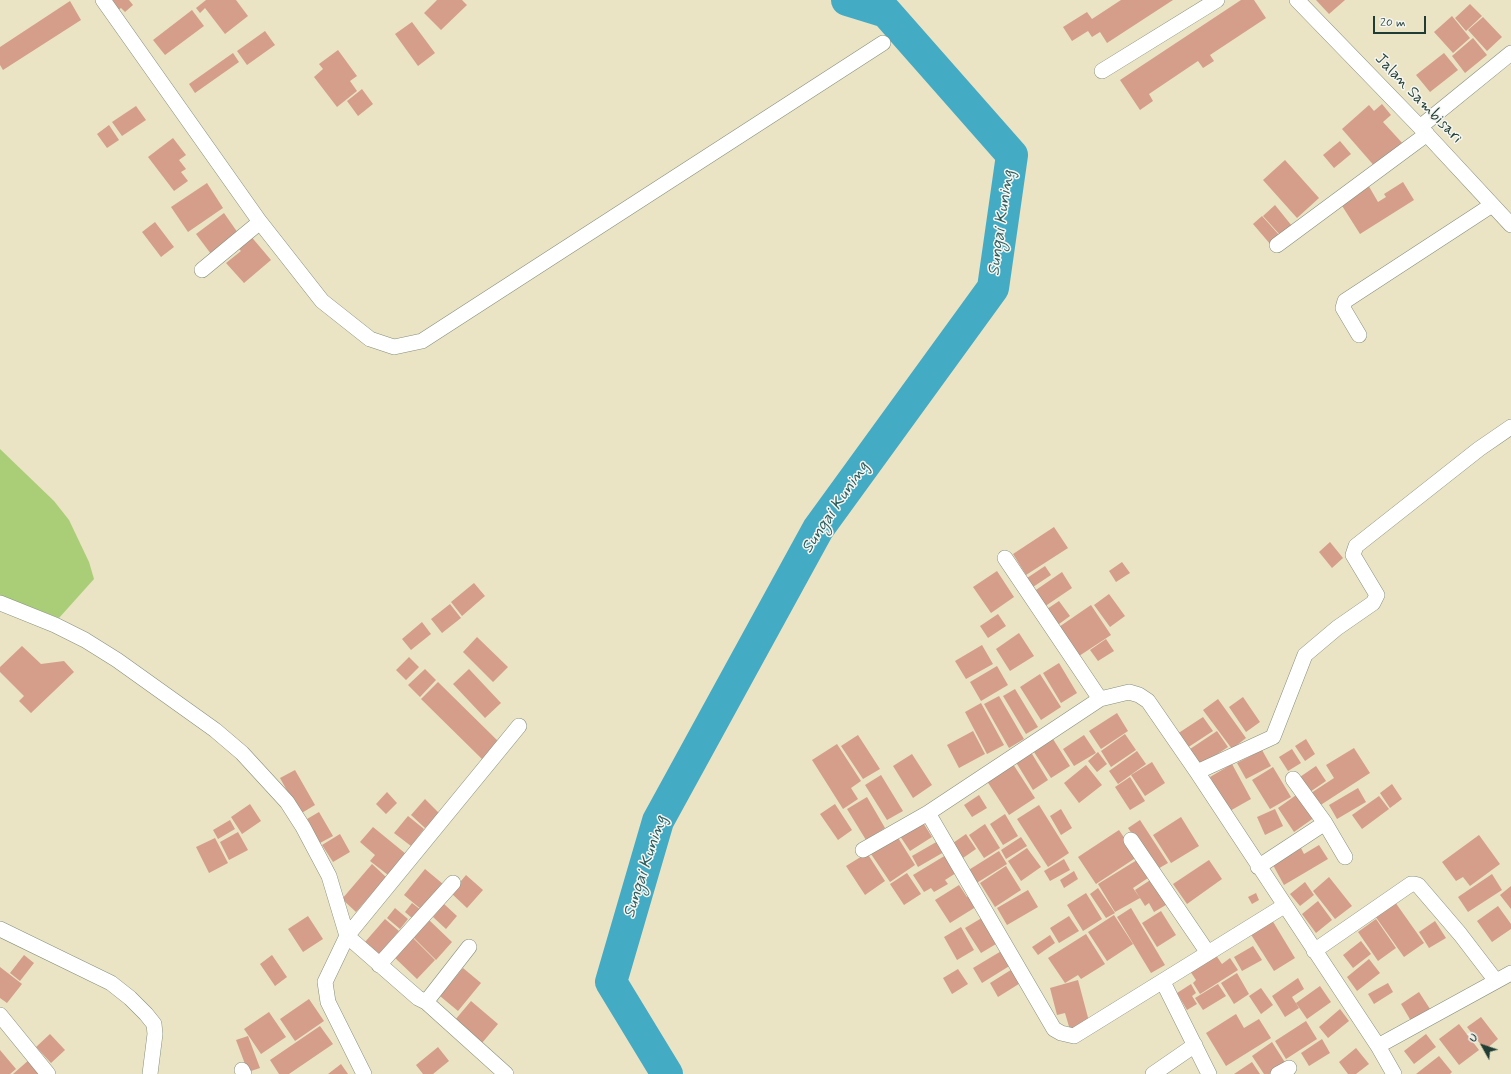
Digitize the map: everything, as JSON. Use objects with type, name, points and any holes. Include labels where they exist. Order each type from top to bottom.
[{"type":"street","points":[[103,0],[260,222],[322,302],[370,339],[394,347],[422,341],[883,44]]},
{"type":"street","points":[[1102,71],[1217,0]]},
{"type":"street","name":"Jalan Sambisari","points":[[1297,0],[1424,130],[1511,225]]},
{"type":"street","points":[[1277,245],[1424,130],[1511,53]]},
{"type":"street","points":[[1359,335],[1343,308],[1345,301],[1492,205]]},
{"type":"street","points":[[202,270],[260,222]]},
{"type":"street","points":[[1197,772],[1273,737],[1305,655],[1337,628],[1373,603],[1376,598],[1375,592],[1353,555],[1356,546],[1479,449],[1511,427]]},
{"type":"street","points":[[1005,558],[1100,698]]},
{"type":"street","points":[[0,603],[55,625],[85,640],[117,660],[196,717],[242,753],[287,802],[303,827],[329,876],[347,936],[411,993],[426,1002],[506,1074]]},
{"type":"street","points":[[863,850],[928,813],[1100,698],[1129,692],[1139,695],[1148,701],[1197,772],[1258,867],[1378,1046],[1394,1074]]},
{"type":"street","points":[[364,1074],[328,1002],[325,982],[347,936],[519,726]]},
{"type":"street","points":[[1293,780],[1325,823],[1345,857]]},
{"type":"street","points":[[928,813],[1054,1028],[1061,1034],[1074,1036],[1284,906]]},
{"type":"street","points":[[1258,867],[1325,823]]},
{"type":"street","points":[[1131,840],[1208,954]]},
{"type":"street","points":[[379,965],[453,883]]},
{"type":"street","points":[[1314,951],[1411,884],[1414,884],[1418,885],[1460,934],[1496,981]]},
{"type":"street","points":[[0,929],[111,983],[130,998],[154,1024],[155,1034],[150,1074]]},
{"type":"street","points":[[426,1002],[469,947]]},
{"type":"street","points":[[1378,1046],[1511,973]]},
{"type":"street","points":[[1163,982],[1209,1074]]},
{"type":"street","points":[[0,1015],[48,1074]]},
{"type":"street","points":[[1153,1074],[1195,1045]]},
{"type":"green space","points":[[0,449],[54,501],[69,520],[89,562],[94,579],[59,618],[0,595]]},
{"type":"building","points":[[109,0],[129,0],[133,5],[125,12],[121,8],[117,11]]},
{"type":"building","points":[[206,0],[236,0],[248,16],[225,34],[205,8],[200,13],[196,8]]},
{"type":"building","points":[[437,0],[462,0],[467,5],[441,30],[424,13]]},
{"type":"building","points":[[1121,0],[1173,0],[1107,43],[1100,32],[1092,37],[1088,31],[1072,41],[1063,27],[1087,12],[1092,19]]},
{"type":"building","points":[[1241,0],[1254,0],[1266,18],[1210,55],[1214,61],[1203,68],[1198,61],[1149,94],[1153,101],[1140,110],[1120,80]]},
{"type":"building","points":[[1316,0],[1345,0],[1329,14]]},
{"type":"building","points":[[70,1],[81,20],[3,70],[0,65],[0,47]]},
{"type":"building","points":[[1470,4],[1482,16],[1466,31],[1455,18]]},
{"type":"building","points":[[192,10],[204,26],[165,55],[153,40]]},
{"type":"building","points":[[1452,16],[1470,38],[1453,53],[1434,32]]},
{"type":"building","points":[[1483,17],[1502,37],[1487,51],[1468,30]]},
{"type":"building","points":[[412,22],[435,53],[418,66],[395,34]]},
{"type":"building","points":[[265,31],[275,45],[247,65],[237,51]]},
{"type":"building","points":[[1473,38],[1487,55],[1465,73],[1452,56]]},
{"type":"building","points":[[338,50],[357,76],[350,81],[357,91],[337,107],[314,77],[323,69],[319,64]]},
{"type":"building","points":[[233,53],[239,62],[195,93],[189,84]]},
{"type":"building","points":[[1444,53],[1458,70],[1430,92],[1416,75]]},
{"type":"building","points":[[362,89],[373,104],[358,116],[347,101]]},
{"type":"building","points":[[1382,104],[1391,115],[1383,122],[1405,146],[1377,169],[1342,129],[1369,105],[1374,111]]},
{"type":"building","points":[[136,106],[146,120],[122,136],[112,122]]},
{"type":"building","points":[[109,125],[119,140],[107,148],[97,134]]},
{"type":"building","points":[[173,138],[186,155],[179,160],[186,169],[181,172],[188,181],[174,191],[148,157]]},
{"type":"building","points":[[1340,141],[1351,154],[1334,168],[1323,155]]},
{"type":"building","points":[[1285,160],[1319,198],[1297,218],[1263,180]]},
{"type":"building","points":[[1403,182],[1414,200],[1360,234],[1339,201],[1367,183],[1378,202],[1386,197],[1384,194]]},
{"type":"building","points":[[207,183],[223,208],[188,232],[171,207]]},
{"type":"building","points":[[1275,205],[1292,226],[1281,236],[1263,216]]},
{"type":"building","points":[[224,213],[238,233],[211,254],[196,234]]},
{"type":"building","points":[[1262,216],[1280,236],[1271,245],[1253,224]]},
{"type":"building","points":[[155,222],[174,247],[161,257],[142,232]]},
{"type":"building","points":[[249,234],[271,260],[244,283],[226,263],[241,251],[236,246]]},
{"type":"building","points":[[1054,527],[1068,548],[1026,575],[1013,554]]},
{"type":"building","points":[[1330,542],[1343,558],[1332,568],[1319,552]]},
{"type":"building","points":[[1122,562],[1130,573],[1116,582],[1109,571]]},
{"type":"building","points":[[1045,566],[1051,575],[1033,587],[1027,578]]},
{"type":"building","points":[[997,571],[1014,597],[991,613],[973,587]]},
{"type":"building","points":[[1062,572],[1072,588],[1044,607],[1033,592]]},
{"type":"building","points":[[474,583],[485,596],[462,616],[451,602]]},
{"type":"building","points":[[1109,594],[1125,616],[1110,627],[1094,605]]},
{"type":"building","points":[[1059,601],[1070,616],[1055,627],[1044,611]]},
{"type":"building","points":[[450,604],[461,618],[442,633],[431,619]]},
{"type":"building","points":[[1091,605],[1111,635],[1076,658],[1056,629]]},
{"type":"building","points":[[998,614],[1006,626],[988,638],[980,626]]},
{"type":"building","points":[[422,622],[431,634],[411,650],[402,639]]},
{"type":"building","points":[[1019,633],[1034,656],[1010,671],[996,649]]},
{"type":"building","points":[[477,637],[508,667],[493,682],[463,652]]},
{"type":"building","points":[[1106,639],[1114,651],[1098,661],[1090,650]]},
{"type":"building","points":[[982,645],[993,664],[966,679],[955,661]]},
{"type":"building","points":[[22,646],[41,664],[64,661],[74,672],[31,713],[19,701],[24,696],[0,672],[0,667]]},
{"type":"building","points":[[409,657],[419,667],[406,680],[396,670]]},
{"type":"building","points":[[1059,663],[1077,693],[1061,703],[1043,673]]},
{"type":"building","points":[[997,666],[1008,685],[981,701],[970,682]]},
{"type":"building","points":[[425,669],[436,680],[420,697],[408,685]]},
{"type":"building","points":[[469,669],[501,703],[485,718],[453,684]]},
{"type":"building","points":[[1040,674],[1061,707],[1041,720],[1020,687]]},
{"type":"building","points":[[438,682],[500,743],[483,760],[421,699]]},
{"type":"building","points":[[1015,689],[1038,727],[1026,734],[1003,696]]},
{"type":"building","points":[[999,696],[1024,739],[1009,748],[984,704]]},
{"type":"building","points":[[1243,697],[1260,722],[1246,732],[1229,707]]},
{"type":"building","points":[[1218,699],[1246,738],[1232,749],[1203,710]]},
{"type":"building","points":[[981,703],[1004,745],[987,754],[965,712]]},
{"type":"building","points":[[1117,713],[1128,731],[1101,749],[1089,731]]},
{"type":"building","points":[[1203,717],[1213,731],[1187,748],[1177,734]]},
{"type":"building","points":[[973,731],[985,754],[959,768],[947,745]]},
{"type":"building","points":[[1217,731],[1228,747],[1198,767],[1187,751]]},
{"type":"building","points":[[1125,734],[1136,750],[1111,767],[1101,751]]},
{"type":"building","points":[[858,735],[880,769],[863,779],[841,746]]},
{"type":"building","points":[[1084,735],[1096,753],[1074,766],[1063,749]]},
{"type":"building","points":[[1053,739],[1070,766],[1051,778],[1034,752]]},
{"type":"building","points":[[1306,739],[1315,754],[1305,761],[1295,746]]},
{"type":"building","points":[[837,744],[861,781],[851,788],[858,799],[843,809],[812,760]]},
{"type":"building","points":[[1354,748],[1370,773],[1316,808],[1308,795],[1334,778],[1326,765]]},
{"type":"building","points":[[1029,749],[1048,780],[1033,790],[1014,759]]},
{"type":"building","points":[[1292,749],[1301,763],[1288,771],[1279,757]]},
{"type":"building","points":[[1262,750],[1271,766],[1246,779],[1237,763]]},
{"type":"building","points":[[1137,751],[1146,764],[1118,784],[1109,771]]},
{"type":"building","points":[[1098,752],[1107,764],[1097,772],[1088,761]]},
{"type":"building","points":[[912,754],[932,785],[913,798],[893,766]]},
{"type":"building","points":[[1011,761],[1035,798],[1009,815],[985,778]]},
{"type":"building","points":[[1152,762],[1165,783],[1145,796],[1131,775]]},
{"type":"building","points":[[1232,764],[1251,799],[1228,812],[1210,777]]},
{"type":"building","points":[[1086,765],[1102,785],[1079,803],[1064,783]]},
{"type":"building","points":[[1316,766],[1326,781],[1307,794],[1297,779]]},
{"type":"building","points":[[1273,767],[1291,797],[1270,809],[1252,780]]},
{"type":"building","points":[[295,770],[315,805],[300,814],[280,778]]},
{"type":"building","points":[[881,775],[903,811],[887,820],[865,785]]},
{"type":"building","points":[[1130,777],[1145,801],[1130,810],[1115,787]]},
{"type":"building","points":[[1392,784],[1402,799],[1390,808],[1380,793]]},
{"type":"building","points":[[1358,788],[1366,802],[1337,819],[1329,805]]},
{"type":"building","points":[[387,792],[397,803],[386,814],[376,804]]},
{"type":"building","points":[[1299,793],[1315,817],[1294,832],[1278,808]]},
{"type":"building","points":[[979,795],[987,808],[972,817],[964,805]]},
{"type":"building","points":[[1379,796],[1389,809],[1362,829],[1352,815]]},
{"type":"building","points":[[867,797],[885,828],[866,840],[847,809]]},
{"type":"building","points":[[425,799],[439,813],[425,828],[411,815]]},
{"type":"building","points":[[250,804],[261,821],[242,834],[231,817]]},
{"type":"building","points":[[835,804],[852,830],[838,840],[820,814]]},
{"type":"building","points":[[1039,805],[1069,853],[1048,867],[1017,819]]},
{"type":"building","points":[[1061,809],[1072,828],[1061,835],[1050,816]]},
{"type":"building","points":[[1275,809],[1283,826],[1265,835],[1257,817]]},
{"type":"building","points":[[319,812],[333,836],[320,843],[307,819]]},
{"type":"building","points":[[1005,814],[1018,836],[1003,845],[990,824]]},
{"type":"building","points":[[408,816],[424,829],[411,846],[394,833]]},
{"type":"building","points":[[1181,817],[1199,846],[1171,863],[1153,835]]},
{"type":"building","points":[[230,820],[235,829],[218,839],[213,830]]},
{"type":"building","points":[[1140,820],[1168,863],[1156,870],[1128,828]]},
{"type":"building","points":[[922,821],[932,837],[910,851],[900,836]]},
{"type":"building","points":[[985,824],[1000,848],[984,858],[969,835]]},
{"type":"building","points":[[373,827],[406,854],[388,875],[370,861],[375,855],[360,842]]},
{"type":"building","points":[[1119,830],[1137,857],[1096,884],[1078,857]]},
{"type":"building","points":[[238,832],[248,850],[229,860],[220,842]]},
{"type":"building","points":[[340,834],[350,852],[333,862],[322,845]]},
{"type":"building","points":[[966,834],[976,849],[963,858],[953,843]]},
{"type":"building","points":[[1479,835],[1500,864],[1470,886],[1463,877],[1456,881],[1442,862]]},
{"type":"building","points":[[897,836],[915,865],[890,882],[871,854]]},
{"type":"building","points":[[1021,837],[1027,846],[1006,859],[1001,850]]},
{"type":"building","points":[[215,838],[228,863],[209,873],[196,847]]},
{"type":"building","points":[[938,841],[944,852],[918,867],[912,856]]},
{"type":"building","points":[[1319,845],[1328,859],[1284,885],[1273,865],[1301,848],[1304,854]]},
{"type":"building","points":[[1027,848],[1041,867],[1021,881],[1008,861]]},
{"type":"building","points":[[999,851],[1007,864],[975,884],[967,871]]},
{"type":"building","points":[[867,853],[885,881],[865,895],[846,866]]},
{"type":"building","points":[[946,855],[956,873],[945,880],[948,884],[934,892],[931,888],[924,892],[913,875]]},
{"type":"building","points":[[1064,859],[1070,870],[1050,881],[1044,871]]},
{"type":"building","points":[[1137,860],[1148,878],[1133,888],[1140,898],[1115,912],[1098,884]]},
{"type":"building","points":[[1209,860],[1222,879],[1187,904],[1173,884]]},
{"type":"building","points":[[372,864],[386,877],[356,912],[342,899]]},
{"type":"building","points":[[1006,866],[1021,890],[995,907],[980,883]]},
{"type":"building","points":[[425,869],[443,884],[422,910],[404,895]]},
{"type":"building","points":[[1074,871],[1078,879],[1064,888],[1060,880]]},
{"type":"building","points":[[907,873],[921,894],[904,905],[890,884]]},
{"type":"building","points":[[1492,874],[1502,890],[1468,912],[1458,897]]},
{"type":"building","points":[[466,875],[483,890],[467,908],[451,893]]},
{"type":"building","points":[[1155,877],[1171,902],[1154,912],[1149,903],[1145,906],[1135,890]]},
{"type":"building","points":[[1329,877],[1352,906],[1335,919],[1313,891]]},
{"type":"building","points":[[1305,882],[1314,895],[1300,906],[1290,894]]},
{"type":"building","points":[[959,885],[967,897],[972,894],[979,905],[950,923],[935,900]]},
{"type":"building","points":[[1511,886],[1511,909],[1500,895]]},
{"type":"building","points":[[1098,888],[1115,913],[1106,918],[1090,894]]},
{"type":"building","points":[[1028,890],[1038,907],[1007,925],[997,908]]},
{"type":"building","points":[[1086,893],[1102,919],[1083,931],[1067,905]]},
{"type":"building","points":[[1256,893],[1259,900],[1252,904],[1248,897]]},
{"type":"building","points":[[1318,901],[1332,920],[1316,933],[1302,914]]},
{"type":"building","points":[[1395,902],[1424,943],[1404,957],[1375,916]]},
{"type":"building","points":[[412,903],[421,910],[413,919],[405,912]]},
{"type":"building","points":[[444,904],[457,916],[446,929],[433,917]]},
{"type":"building","points":[[1498,906],[1511,924],[1511,929],[1492,942],[1477,921]]},
{"type":"building","points":[[395,908],[408,919],[400,929],[387,918]]},
{"type":"building","points":[[1131,908],[1165,965],[1151,973],[1117,917]]},
{"type":"building","points":[[1161,911],[1176,935],[1157,947],[1142,923]]},
{"type":"building","points":[[1114,915],[1133,944],[1107,961],[1088,932]]},
{"type":"building","points":[[308,916],[323,939],[303,952],[288,929]]},
{"type":"building","points":[[985,916],[1001,941],[981,953],[965,928]]},
{"type":"building","points":[[1069,916],[1079,931],[1059,943],[1050,928]]},
{"type":"building","points":[[385,919],[399,931],[379,954],[365,942]]},
{"type":"building","points":[[1376,919],[1396,948],[1378,961],[1358,932]]},
{"type":"building","points":[[429,920],[452,942],[436,960],[413,937]]},
{"type":"building","points":[[1272,920],[1295,958],[1274,971],[1250,933]]},
{"type":"building","points":[[1435,921],[1446,938],[1429,948],[1419,932]]},
{"type":"building","points":[[961,927],[974,950],[957,960],[944,937]]},
{"type":"building","points":[[1086,934],[1105,964],[1081,979],[1078,975],[1065,983],[1048,958]]},
{"type":"building","points":[[1050,935],[1055,943],[1038,955],[1032,947]]},
{"type":"building","points":[[412,937],[435,960],[417,979],[393,956]]},
{"type":"building","points":[[1361,941],[1371,954],[1353,968],[1343,955]]},
{"type":"building","points":[[1253,946],[1262,960],[1242,971],[1234,957]]},
{"type":"building","points":[[1003,950],[1011,965],[982,983],[973,968]]},
{"type":"building","points":[[1213,951],[1222,964],[1230,958],[1238,970],[1200,994],[1193,983],[1196,980],[1188,968]]},
{"type":"building","points":[[24,955],[34,963],[20,981],[10,973]]},
{"type":"building","points":[[272,955],[287,977],[275,986],[260,964]]},
{"type":"building","points":[[1369,959],[1380,973],[1357,991],[1347,977]]},
{"type":"building","points":[[0,967],[22,984],[7,1003],[0,998]]},
{"type":"building","points":[[463,968],[481,983],[458,1011],[440,996]]},
{"type":"building","points":[[1014,968],[1022,982],[998,997],[990,983]]},
{"type":"building","points":[[958,969],[968,984],[952,994],[943,978]]},
{"type":"building","points":[[1237,973],[1249,994],[1234,1004],[1221,983]]},
{"type":"building","points":[[1298,978],[1304,989],[1292,997],[1299,1008],[1285,1017],[1272,996]]},
{"type":"building","points":[[1078,980],[1090,1025],[1070,1030],[1065,1013],[1057,1015],[1050,988]]},
{"type":"building","points":[[1388,983],[1393,992],[1374,1004],[1368,994]]},
{"type":"building","points":[[1191,984],[1196,993],[1192,996],[1197,1004],[1187,1010],[1177,993]]},
{"type":"building","points":[[1218,984],[1226,996],[1203,1010],[1195,998]]},
{"type":"building","points":[[1320,986],[1331,1002],[1307,1019],[1296,1003]]},
{"type":"building","points":[[1261,988],[1273,1005],[1261,1014],[1249,996]]},
{"type":"building","points":[[1419,992],[1430,1009],[1411,1021],[1401,1004]]},
{"type":"building","points":[[309,999],[324,1021],[295,1041],[280,1019]]},
{"type":"building","points":[[471,1001],[498,1024],[482,1043],[455,1020]]},
{"type":"building","points":[[1340,1009],[1349,1021],[1328,1038],[1319,1027]]},
{"type":"building","points":[[269,1012],[286,1037],[261,1054],[244,1029]]},
{"type":"building","points":[[1236,1014],[1244,1028],[1259,1019],[1271,1038],[1226,1066],[1206,1033]]},
{"type":"building","points":[[1481,1017],[1498,1039],[1485,1050],[1467,1027]]},
{"type":"building","points":[[1306,1021],[1317,1039],[1286,1059],[1275,1041]]},
{"type":"building","points":[[1459,1024],[1479,1050],[1459,1065],[1439,1039]]},
{"type":"building","points":[[320,1026],[333,1044],[289,1074],[279,1074],[270,1060]]},
{"type":"building","points":[[50,1034],[65,1050],[51,1063],[36,1047]]},
{"type":"building","points":[[1426,1034],[1436,1047],[1414,1064],[1404,1051]]},
{"type":"building","points":[[248,1036],[260,1068],[248,1072],[236,1040]]},
{"type":"building","points":[[1322,1039],[1330,1053],[1309,1066],[1301,1053]]},
{"type":"building","points":[[1272,1042],[1286,1064],[1271,1074],[1264,1074],[1252,1056]]},
{"type":"building","points":[[438,1047],[449,1061],[433,1074],[423,1074],[416,1065]]},
{"type":"building","points":[[1356,1048],[1369,1064],[1356,1074],[1348,1074],[1339,1062]]},
{"type":"building","points":[[0,1050],[16,1069],[10,1074],[0,1074]]},
{"type":"building","points":[[1439,1056],[1452,1072],[1450,1074],[1416,1074]]},
{"type":"building","points":[[30,1059],[43,1074],[13,1074]]},
{"type":"building","points":[[1252,1062],[1260,1074],[1234,1074]]},
{"type":"building","points":[[341,1064],[348,1074],[328,1074]]},
{"type":"waterway","name":"Sungai Kuning","points":[[667,1074],[611,982],[658,821],[818,529],[993,288],[1012,155],[886,12],[847,0]]}]
